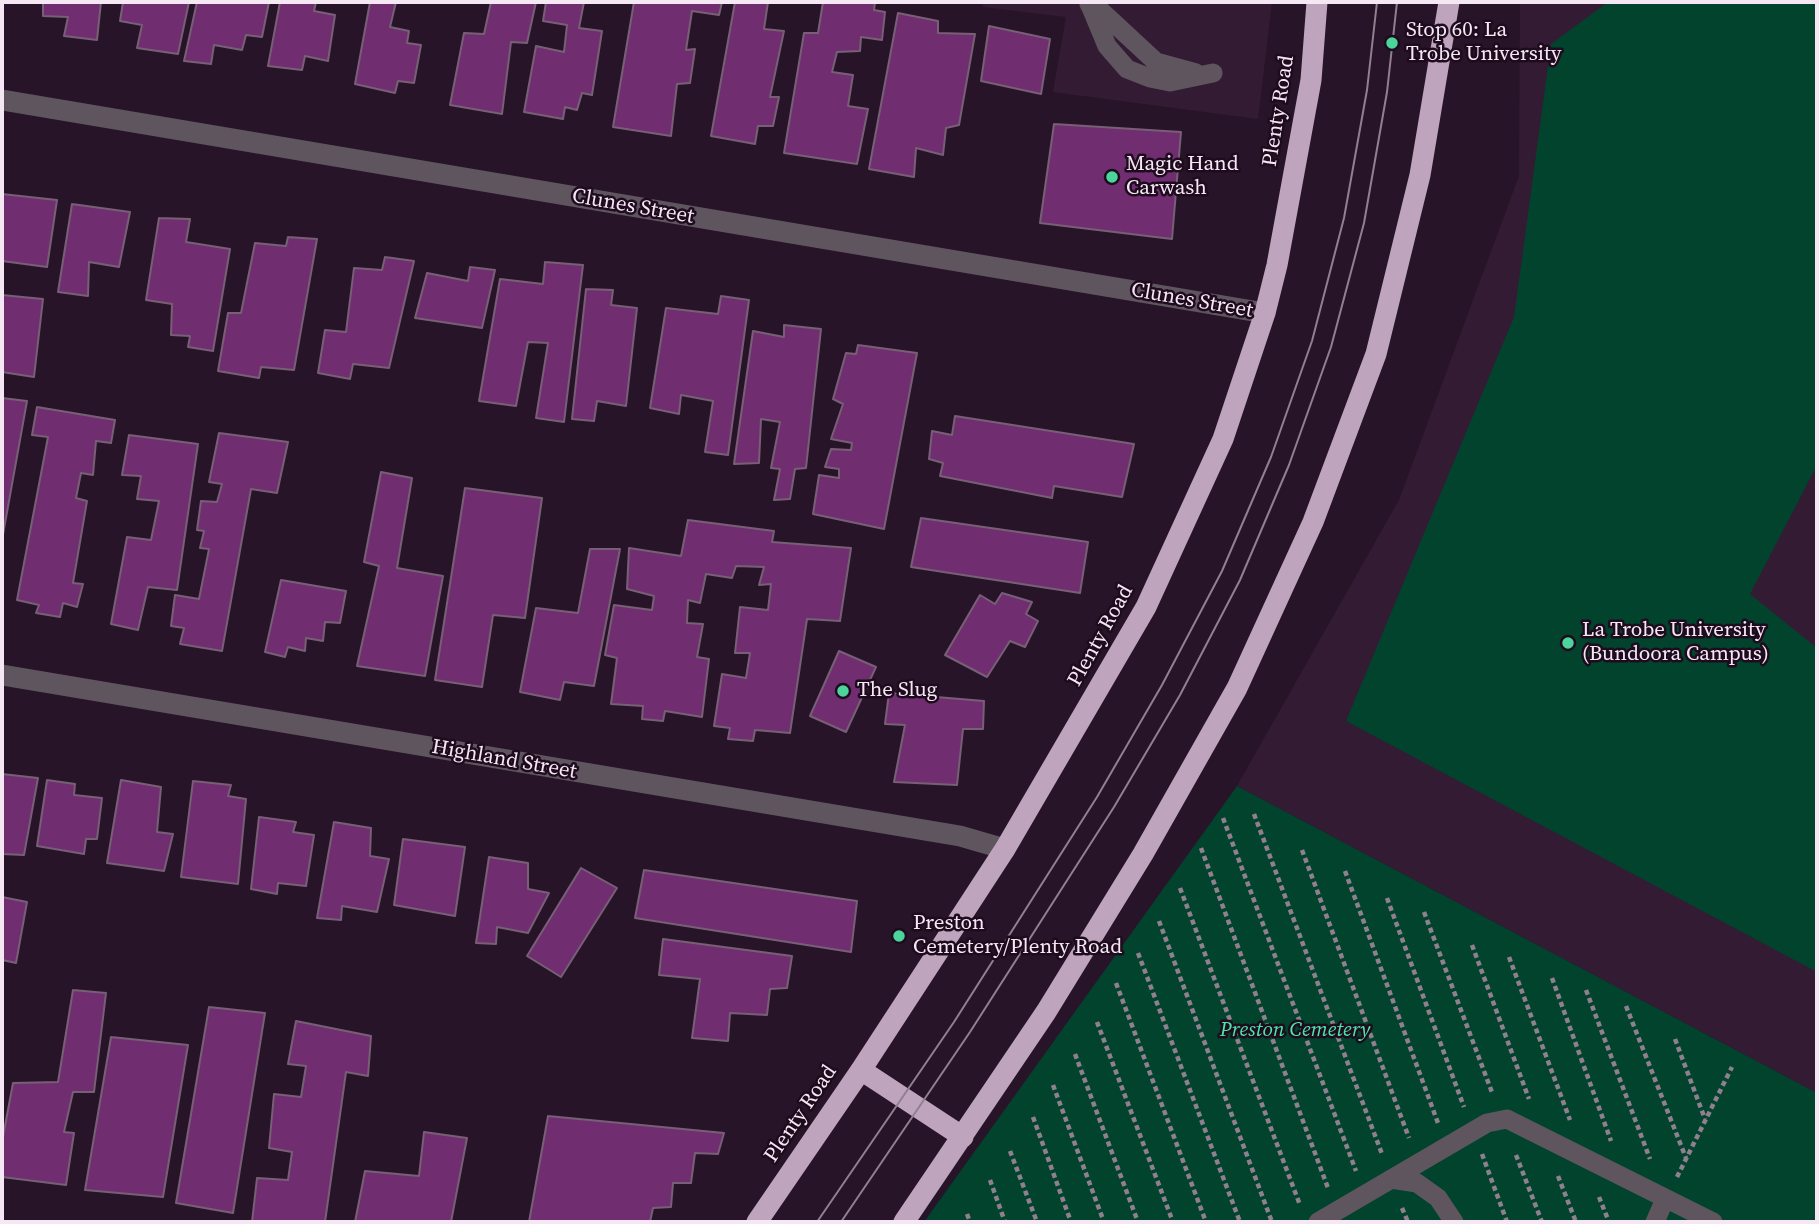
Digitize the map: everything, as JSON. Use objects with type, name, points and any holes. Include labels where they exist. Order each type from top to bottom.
[{"type":"highway","name":"Plenty Road","points":[[757,1222],[861,1070],[1005,849],[1146,607],[1223,439],[1265,313],[1277,265],[1311,80],[1317,2]]},
{"type":"highway","points":[[904,1222],[1046,1012],[1163,819],[1237,688],[1313,522],[1376,354],[1420,175],[1449,2]]},
{"type":"highway","points":[[861,1070],[963,1137]]},
{"type":"street","name":"Clunes Street","points":[[2,100],[1265,313]]},
{"type":"street","name":"Highland Street","points":[[2,675],[960,836],[1005,849]]},
{"type":"lane","points":[[1088,3],[1107,47],[1127,69],[1170,82],[1207,74]]},
{"type":"lane","points":[[1318,1222],[1487,1123],[1507,1119],[1713,1222]]},
{"type":"lane","points":[[1391,1179],[1417,1183],[1438,1198],[1454,1222]]},
{"type":"lane","points":[[1655,1222],[1665,1199]]},
{"type":"path","points":[[1254,814],[1408,1222]]},
{"type":"path","points":[[1223,818],[1364,1195]]},
{"type":"path","points":[[1201,848],[1336,1211]]},
{"type":"path","points":[[1302,850],[1419,1163]]},
{"type":"path","points":[[1345,871],[1446,1147]]},
{"type":"path","points":[[1180,888],[1301,1209]]},
{"type":"path","points":[[1387,898],[1507,1222]]},
{"type":"path","points":[[1423,912],[1542,1222]]},
{"type":"path","points":[[1159,921],[1272,1222]]},
{"type":"path","points":[[1472,945],[1576,1222]]},
{"type":"path","points":[[1138,953],[1240,1222]]},
{"type":"path","points":[[1509,957],[1609,1222]]},
{"type":"path","points":[[1552,978],[1625,1179]]},
{"type":"path","points":[[1116,983],[1206,1222]]},
{"type":"path","points":[[1586,990],[1665,1199]]},
{"type":"path","points":[[1626,1006],[1686,1158]]},
{"type":"path","points":[[1097,1022],[1172,1222]]},
{"type":"path","points":[[1675,1038],[1705,1120]]},
{"type":"path","points":[[1075,1054],[1138,1222]]},
{"type":"path","points":[[1665,1199],[1732,1067]]},
{"type":"path","points":[[1053,1085],[1104,1222]]},
{"type":"path","points":[[1032,1117],[1071,1222]]},
{"type":"path","points":[[1010,1151],[1037,1222]]},
{"type":"path","points":[[990,1180],[1005,1222]]},
{"type":"path","points":[[967,1214],[970,1222]]},
{"type":"shaded area","points":[[983,2],[1272,2],[1258,119],[1053,92],[1066,17],[983,7]]},
{"type":"shaded area","name":"La Trobe University (Bundoora Campus)","points":[[1520,2],[1817,2],[1817,1093],[1237,786],[1399,500],[1519,176]]},
{"type":"green space","name":"La Trobe University (Bundoora Campus)","points":[[1608,2],[1817,2],[1817,465],[1750,594],[1817,648],[1817,972],[1346,721],[1514,317],[1551,44]]},
{"type":"green space","name":"Preston Cemetery","points":[[1237,786],[1817,1093],[1817,1222],[924,1222]]},
{"type":"building","points":[[43,2],[101,2],[97,40],[64,36],[68,17],[43,16]]},
{"type":"building","points":[[123,2],[189,2],[178,54],[137,48],[142,25],[120,21]]},
{"type":"building","points":[[197,2],[269,2],[262,37],[246,35],[242,50],[214,45],[211,64],[184,61]]},
{"type":"building","points":[[280,2],[316,2],[314,11],[335,15],[328,61],[305,56],[302,70],[268,66]]},
{"type":"building","points":[[370,2],[396,2],[390,27],[409,31],[407,43],[421,45],[414,83],[398,81],[395,93],[355,84]]},
{"type":"building","points":[[491,2],[536,2],[527,43],[511,42],[502,114],[450,105],[464,33],[484,34]]},
{"type":"building","points":[[546,2],[584,2],[579,28],[602,31],[592,95],[582,93],[577,110],[565,107],[563,119],[524,112],[536,46],[564,52],[567,25],[543,21]]},
{"type":"building","points":[[634,2],[722,2],[719,15],[692,11],[686,50],[695,49],[690,83],[677,84],[671,136],[613,127]]},
{"type":"building","points":[[735,2],[768,2],[764,29],[784,31],[770,97],[779,97],[773,126],[758,126],[755,144],[711,136]]},
{"type":"building","points":[[823,2],[875,2],[874,10],[885,12],[882,40],[861,37],[860,51],[837,52],[832,72],[853,75],[848,106],[868,109],[857,164],[784,153],[804,33],[818,33]]},
{"type":"building","points":[[898,13],[938,21],[938,33],[975,34],[959,125],[946,128],[943,155],[916,148],[914,177],[869,169]]},
{"type":"building","points":[[989,26],[1050,39],[1041,94],[981,81]]},
{"type":"building","name":"Magic Hand Carwash","points":[[1054,124],[1181,132],[1172,239],[1040,223]]},
{"type":"building","points":[[2,194],[57,200],[47,267],[2,261]]},
{"type":"building","points":[[72,204],[130,212],[119,267],[89,262],[88,296],[58,292]]},
{"type":"building","points":[[159,218],[190,219],[186,242],[230,249],[213,351],[188,347],[190,336],[171,335],[172,304],[146,300]]},
{"type":"building","points":[[288,237],[317,239],[294,370],[261,367],[259,378],[218,371],[228,313],[241,313],[255,243],[286,246]]},
{"type":"building","points":[[385,257],[414,261],[389,368],[353,364],[350,379],[318,373],[325,330],[346,332],[354,268],[382,270]]},
{"type":"building","points":[[545,262],[583,265],[564,422],[536,418],[548,343],[528,342],[516,406],[479,401],[500,279],[543,284]]},
{"type":"building","points":[[470,267],[495,270],[482,328],[415,318],[427,273],[468,281]]},
{"type":"building","points":[[586,289],[613,290],[611,305],[637,308],[626,406],[597,401],[594,421],[572,419]]},
{"type":"building","points":[[2,295],[43,299],[34,377],[2,372]]},
{"type":"building","points":[[721,296],[749,300],[728,455],[705,452],[713,401],[681,395],[679,414],[650,408],[666,308],[718,314]]},
{"type":"building","points":[[784,325],[821,329],[806,468],[795,469],[790,499],[774,500],[780,469],[771,468],[780,422],[761,419],[759,463],[734,464],[753,331],[784,337]]},
{"type":"building","points":[[858,345],[917,353],[884,529],[813,514],[819,475],[839,478],[839,469],[825,467],[831,449],[851,450],[852,443],[831,439],[843,404],[833,399],[846,353],[856,354]]},
{"type":"building","points":[[2,398],[27,401],[2,540]]},
{"type":"building","points":[[37,407],[115,420],[111,443],[96,441],[93,475],[81,473],[76,498],[87,501],[73,583],[83,584],[77,607],[63,603],[60,617],[36,613],[39,605],[17,600],[48,437],[32,435]]},
{"type":"building","points":[[955,416],[1134,444],[1122,497],[1054,486],[1052,498],[940,476],[943,463],[929,459],[932,431],[952,435]]},
{"type":"building","points":[[219,433],[288,442],[277,493],[251,489],[222,651],[180,644],[184,628],[171,626],[175,595],[199,599],[209,549],[200,548],[204,531],[197,530],[201,501],[217,502],[222,484],[209,482]]},
{"type":"building","points":[[129,435],[198,444],[177,590],[148,587],[138,630],[111,624],[127,537],[151,540],[159,501],[137,499],[141,476],[122,475]]},
{"type":"building","points":[[381,472],[412,478],[397,568],[443,576],[425,676],[357,666],[379,566],[364,562]]},
{"type":"building","points":[[465,488],[542,498],[525,618],[493,615],[482,687],[435,680]]},
{"type":"building","points":[[921,518],[1088,542],[1080,593],[911,567]]},
{"type":"building","points":[[688,520],[774,531],[772,542],[851,548],[840,621],[807,619],[790,733],[755,730],[753,741],[728,739],[730,728],[714,726],[722,674],[746,678],[750,653],[735,653],[740,607],[768,610],[771,584],[759,585],[764,567],[736,566],[732,578],[706,574],[700,603],[688,600],[687,623],[703,624],[697,657],[709,659],[702,717],[665,711],[663,721],[642,719],[643,706],[611,704],[617,658],[605,655],[614,605],[652,610],[654,596],[627,589],[629,548],[681,556]]},
{"type":"building","points":[[590,549],[620,549],[594,686],[564,682],[560,700],[520,692],[536,608],[578,613]]},
{"type":"building","points":[[281,580],[346,591],[340,623],[325,622],[323,641],[306,638],[305,651],[288,647],[285,657],[265,652]]},
{"type":"building","points":[[1002,593],[1032,602],[1026,614],[1038,621],[1025,647],[1010,641],[987,677],[945,655],[980,595],[995,604]]},
{"type":"building","name":"The Slug","points":[[839,651],[876,667],[846,732],[810,716]]},
{"type":"building","points":[[889,693],[984,701],[983,729],[963,729],[957,785],[894,782],[905,725],[885,724]]},
{"type":"building","points":[[2,774],[38,778],[24,855],[2,854]]},
{"type":"building","points":[[47,780],[75,784],[74,795],[102,798],[97,839],[86,839],[84,854],[37,846]]},
{"type":"building","points":[[121,780],[161,787],[157,832],[173,834],[164,871],[107,863]]},
{"type":"building","points":[[193,781],[231,785],[228,796],[246,799],[238,884],[181,877]]},
{"type":"building","points":[[259,817],[296,822],[293,832],[314,835],[306,886],[278,883],[277,894],[251,889]]},
{"type":"building","points":[[334,822],[371,828],[370,856],[389,859],[377,912],[342,906],[341,920],[317,918]]},
{"type":"building","points":[[403,839],[465,847],[455,916],[394,905]]},
{"type":"building","points":[[489,857],[528,863],[528,889],[549,893],[528,933],[497,927],[496,944],[476,943]]},
{"type":"building","points":[[581,868],[617,888],[561,977],[527,956]]},
{"type":"building","points":[[644,870],[857,901],[851,952],[635,918]]},
{"type":"building","points":[[2,897],[27,902],[16,963],[2,960]]},
{"type":"building","points":[[663,939],[792,956],[787,988],[770,989],[767,1015],[730,1013],[728,1041],[692,1038],[700,979],[659,975]]},
{"type":"building","points":[[73,990],[106,993],[94,1092],[73,1092],[64,1132],[74,1133],[66,1185],[2,1177],[2,1142],[13,1083],[58,1082]]},
{"type":"building","points":[[209,1007],[265,1013],[233,1213],[176,1203]]},
{"type":"building","points":[[296,1021],[371,1036],[368,1076],[346,1072],[325,1222],[252,1222],[257,1178],[288,1180],[292,1152],[269,1148],[274,1094],[301,1097],[306,1066],[288,1064]]},
{"type":"building","points":[[111,1037],[188,1045],[163,1197],[85,1190]]},
{"type":"building","points":[[548,1116],[724,1133],[718,1154],[695,1153],[691,1183],[673,1183],[671,1207],[653,1208],[650,1222],[529,1222]]},
{"type":"building","points":[[424,1132],[467,1138],[451,1222],[355,1222],[365,1171],[419,1176]]},
{"type":"tram line","points":[[817,1222],[954,1022],[1097,797],[1162,685],[1222,571],[1271,457],[1312,341],[1344,218],[1367,90],[1377,2]]},
{"type":"tram line","points":[[841,1222],[970,1032],[1114,807],[1180,695],[1240,580],[1289,465],[1331,347],[1364,223],[1387,92],[1397,2]]},
{"type":"place","name":"Stop 60: La Trobe University","points":[[1392,43]]},
{"type":"place","name":"Magic Hand Carwash","points":[[1112,177]]},
{"type":"place","name":"La Trobe University (Bundoora Campus)","points":[[1568,643]]},
{"type":"place","name":"The Slug","points":[[843,691]]},
{"type":"place","name":"Preston Cemetery/Plenty Road","points":[[899,936]]}]
